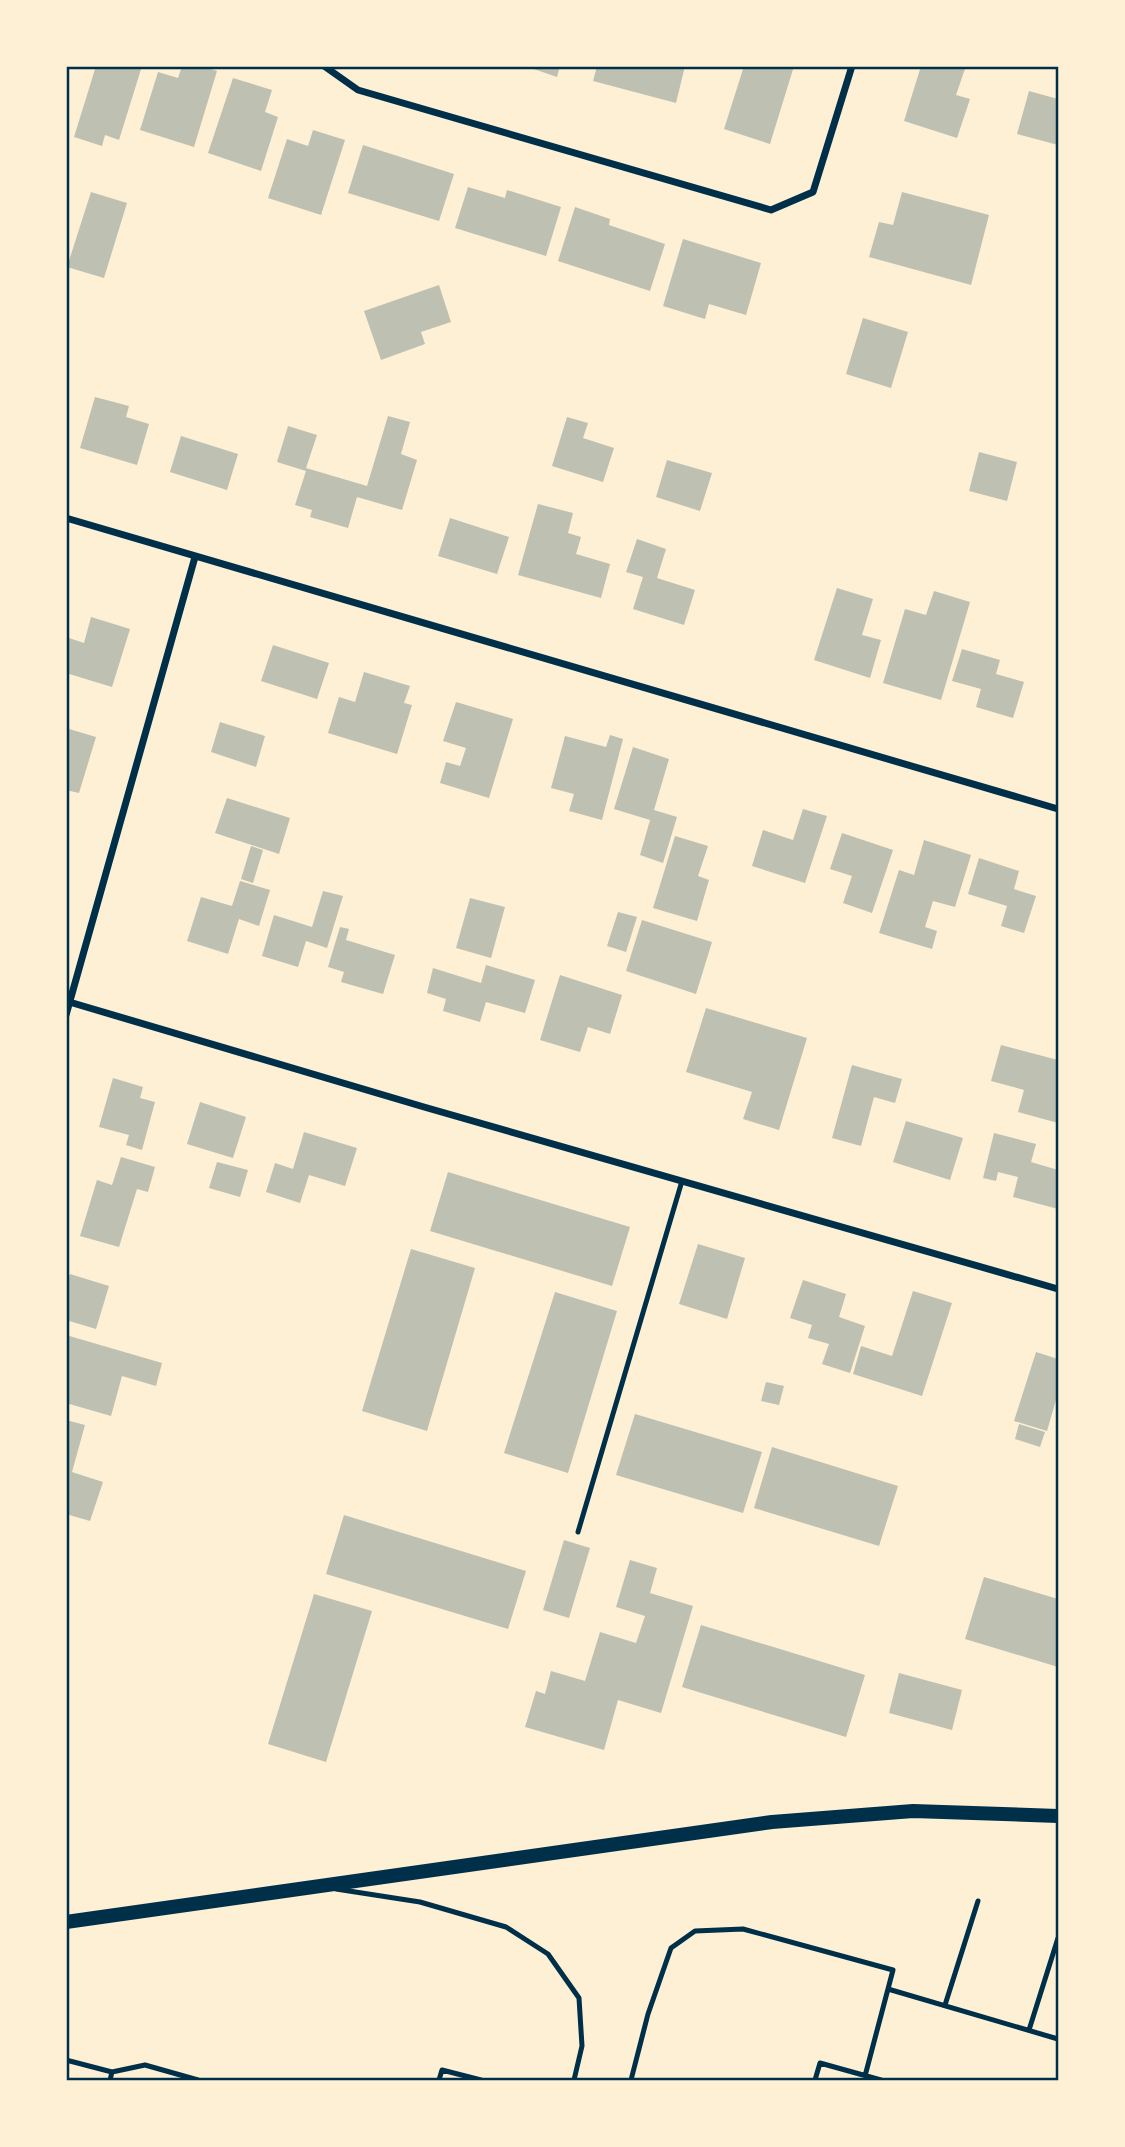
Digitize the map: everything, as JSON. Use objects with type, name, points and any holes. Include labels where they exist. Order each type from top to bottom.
[{"type":"main road","points":[[66,1922],[312,1885],[772,1822],[913,1811],[1059,1816]]},
{"type":"street","points":[[324,66],[358,90],[771,210],[813,192],[852,66]]},
{"type":"street","points":[[66,518],[1059,810]]},
{"type":"street","points":[[66,1015],[195,556]]},
{"type":"street","points":[[68,1002],[1059,1289]]},
{"type":"lane","points":[[578,1532],[682,1181]]},
{"type":"lane","points":[[312,1885],[420,1902],[506,1927],[548,1954],[579,1998],[582,2046],[574,2081]]},
{"type":"lane","points":[[945,2006],[978,1901]]},
{"type":"lane","points":[[631,2081],[648,2014],[671,1948],[695,1931],[743,1929],[893,1970],[864,2076]]},
{"type":"lane","points":[[1029,2030],[1059,1938]]},
{"type":"lane","points":[[888,1989],[1059,2039]]},
{"type":"lane","points":[[66,2060],[112,2072],[145,2065],[198,2081]]},
{"type":"lane","points":[[816,2081],[820,2063],[881,2081]]},
{"type":"lane","points":[[439,2081],[442,2070],[481,2081]]},
{"type":"lane","points":[[110,2081],[112,2072]]},
{"type":"building","points":[[96,66],[142,66],[119,140],[105,135],[102,146],[74,137]]},
{"type":"building","points":[[182,66],[201,66],[217,71],[194,147],[140,130],[158,72],[178,78]]},
{"type":"building","points":[[525,66],[560,66],[557,77]]},
{"type":"building","points":[[597,66],[685,66],[676,103],[593,81]]},
{"type":"building","points":[[744,66],[794,66],[770,144],[724,129]]},
{"type":"building","points":[[921,66],[966,66],[956,95],[970,99],[957,138],[904,121]]},
{"type":"building","points":[[233,78],[272,90],[265,112],[278,117],[261,171],[208,153]]},
{"type":"building","points":[[1029,91],[1058,99],[1058,145],[1017,134]]},
{"type":"building","points":[[313,130],[345,140],[321,215],[268,198],[287,139],[308,146]]},
{"type":"building","points":[[363,145],[454,174],[439,221],[348,193]]},
{"type":"building","points":[[468,187],[505,198],[507,190],[561,207],[546,256],[455,228]]},
{"type":"building","points":[[91,192],[127,203],[104,278],[67,267]]},
{"type":"building","points":[[902,192],[989,215],[971,285],[869,257],[879,222],[893,225]]},
{"type":"building","points":[[575,207],[610,219],[609,225],[665,244],[650,291],[558,261]]},
{"type":"building","points":[[683,239],[761,263],[746,315],[709,304],[705,319],[663,306]]},
{"type":"building","points":[[439,285],[451,322],[421,332],[425,344],[381,360],[364,311]]},
{"type":"building","points":[[863,318],[908,332],[891,388],[846,374]]},
{"type":"building","points":[[95,397],[129,406],[126,417],[149,424],[137,465],[80,448]]},
{"type":"building","points":[[388,416],[410,422],[401,454],[417,460],[402,510],[357,497],[348,528],[310,517],[312,510],[295,505],[306,471],[277,462],[288,426],[317,435],[306,468],[367,486]]},
{"type":"building","points":[[567,417],[588,423],[583,438],[614,448],[603,482],[552,466]]},
{"type":"building","points":[[181,436],[238,454],[227,490],[170,472]]},
{"type":"building","points":[[979,452],[1017,462],[1007,501],[969,491]]},
{"type":"building","points":[[667,460],[712,473],[700,511],[656,497]]},
{"type":"building","points":[[538,504],[573,513],[568,533],[581,537],[576,554],[610,564],[601,598],[518,575]]},
{"type":"building","points":[[450,518],[509,537],[497,574],[438,556]]},
{"type":"building","points":[[637,539],[666,549],[657,578],[695,590],[684,625],[633,609],[643,577],[626,572]]},
{"type":"building","points":[[837,588],[873,599],[862,635],[881,640],[870,678],[814,660]]},
{"type":"building","points":[[934,591],[970,602],[941,700],[883,683],[905,609],[926,615]]},
{"type":"building","points":[[91,617],[130,629],[112,687],[66,673],[66,637],[84,643]]},
{"type":"building","points":[[273,645],[329,663],[317,699],[261,681]]},
{"type":"building","points":[[962,649],[1000,660],[996,674],[1024,682],[1013,718],[976,707],[981,689],[952,681]]},
{"type":"building","points":[[364,672],[410,686],[404,703],[412,705],[397,754],[328,733],[339,697],[355,702]]},
{"type":"building","points":[[456,702],[513,719],[489,798],[440,783],[446,762],[460,766],[466,748],[443,741]]},
{"type":"building","points":[[220,722],[265,736],[256,767],[211,752]]},
{"type":"building","points":[[66,728],[96,737],[79,793],[66,790]]},
{"type":"building","points":[[610,735],[623,739],[602,820],[569,811],[574,794],[551,788],[565,736],[606,747]]},
{"type":"building","points":[[633,747],[669,759],[654,810],[677,817],[663,863],[640,855],[650,820],[614,809]]},
{"type":"building","points":[[227,798],[290,818],[279,854],[215,833]]},
{"type":"building","points":[[803,809],[827,816],[805,883],[752,866],[763,830],[793,840]]},
{"type":"building","points":[[842,833],[893,850],[872,913],[843,903],[852,876],[830,869]]},
{"type":"building","points":[[675,836],[708,846],[698,876],[709,880],[697,921],[653,908]]},
{"type":"building","points":[[924,840],[971,855],[955,907],[933,901],[925,927],[937,931],[932,949],[879,933],[899,870],[914,875]]},
{"type":"building","points":[[251,846],[263,850],[253,883],[241,879]]},
{"type":"building","points":[[979,858],[1019,871],[1014,889],[1036,896],[1024,933],[1001,926],[1007,906],[968,894]]},
{"type":"building","points":[[240,881],[270,890],[259,926],[239,919],[228,954],[187,941],[201,897],[232,906]]},
{"type":"building","points":[[323,891],[343,896],[327,948],[306,941],[298,967],[262,956],[274,915],[312,927]]},
{"type":"building","points":[[470,898],[505,907],[491,958],[456,948]]},
{"type":"building","points":[[618,912],[637,917],[626,952],[607,946]]},
{"type":"building","points":[[642,920],[712,942],[696,994],[626,971]]},
{"type":"building","points":[[340,927],[349,929],[346,940],[395,955],[383,994],[341,982],[344,972],[328,967]]},
{"type":"building","points":[[486,965],[535,980],[525,1013],[486,1002],[480,1022],[443,1011],[446,999],[427,993],[433,968],[481,983]]},
{"type":"building","points":[[560,975],[622,995],[610,1034],[588,1027],[580,1052],[540,1040]]},
{"type":"building","points":[[706,1008],[807,1038],[779,1130],[743,1119],[752,1092],[686,1072]]},
{"type":"building","points":[[1001,1045],[1058,1060],[1058,1123],[1018,1112],[1024,1090],[991,1081]]},
{"type":"building","points":[[852,1065],[902,1079],[895,1103],[874,1097],[861,1146],[832,1138]]},
{"type":"building","points":[[113,1078],[143,1087],[140,1098],[155,1102],[142,1150],[126,1145],[129,1135],[99,1127]]},
{"type":"building","points":[[200,1102],[246,1117],[233,1158],[187,1144]]},
{"type":"building","points":[[906,1121],[963,1138],[950,1180],[893,1162]]},
{"type":"building","points":[[304,1132],[357,1148],[345,1186],[309,1175],[300,1203],[266,1192],[275,1163],[293,1169]]},
{"type":"building","points":[[994,1133],[1036,1144],[1031,1162],[1058,1170],[1058,1209],[1013,1197],[1018,1177],[998,1172],[996,1181],[983,1178]]},
{"type":"building","points":[[121,1157],[155,1167],[148,1192],[137,1189],[119,1247],[80,1236],[97,1180],[112,1185]]},
{"type":"building","points":[[217,1162],[248,1170],[240,1197],[209,1188]]},
{"type":"building","points":[[448,1172],[630,1227],[612,1286],[430,1231]]},
{"type":"building","points":[[698,1244],[745,1258],[727,1319],[679,1304]]},
{"type":"building","points":[[411,1249],[475,1268],[427,1431],[362,1411]]},
{"type":"building","points":[[70,1274],[109,1286],[96,1329],[66,1320],[66,1284]]},
{"type":"building","points":[[803,1280],[846,1294],[839,1317],[865,1326],[850,1373],[822,1364],[829,1344],[808,1338],[812,1325],[790,1318]]},
{"type":"building","points":[[913,1291],[952,1303],[922,1396],[853,1374],[861,1346],[892,1356]]},
{"type":"building","points":[[555,1292],[617,1311],[568,1473],[504,1453]]},
{"type":"building","points":[[66,1335],[162,1363],[156,1386],[122,1376],[111,1416],[66,1403]]},
{"type":"building","points":[[1036,1352],[1058,1359],[1058,1393],[1047,1431],[1014,1421]]},
{"type":"building","points":[[766,1382],[784,1386],[779,1405],[761,1401]]},
{"type":"building","points":[[635,1414],[762,1452],[743,1513],[616,1475]]},
{"type":"building","points":[[66,1420],[85,1425],[72,1472],[103,1482],[90,1521],[66,1514],[66,1481],[69,1472],[66,1471]]},
{"type":"building","points":[[1019,1424],[1045,1432],[1040,1447],[1015,1439]]},
{"type":"building","points":[[772,1447],[898,1486],[879,1546],[754,1508]]},
{"type":"building","points":[[344,1515],[526,1571],[508,1629],[326,1574]]},
{"type":"building","points":[[564,1540],[590,1548],[569,1618],[543,1610]]},
{"type":"building","points":[[630,1560],[657,1568],[650,1593],[693,1606],[661,1713],[618,1700],[604,1750],[525,1727],[536,1691],[545,1694],[551,1671],[585,1681],[600,1632],[636,1643],[645,1616],[616,1607]]},
{"type":"building","points":[[984,1577],[1058,1599],[1058,1667],[965,1639]]},
{"type":"building","points":[[314,1594],[372,1611],[326,1762],[268,1744]]},
{"type":"building","points":[[701,1625],[865,1675],[846,1737],[682,1687]]},
{"type":"building","points":[[899,1673],[962,1690],[952,1730],[889,1713]]}]
